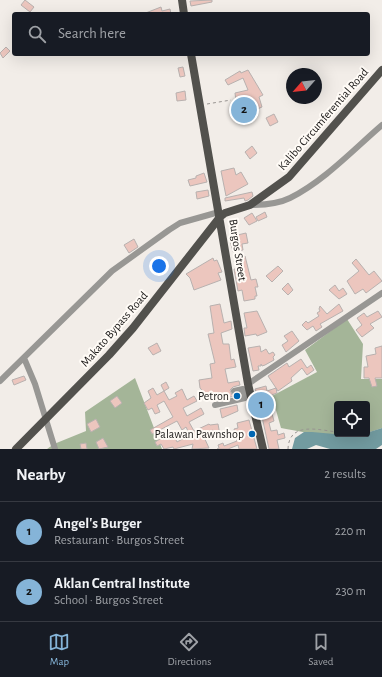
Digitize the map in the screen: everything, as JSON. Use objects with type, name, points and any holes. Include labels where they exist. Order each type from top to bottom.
[{"type":"main road","points":[[182,0],[184,12]]},
{"type":"main road","name":"Burgos Street","points":[[191,56],[220,214],[247,389],[264,449]]},
{"type":"main road","name":"Kalibo Circumferential Road","points":[[220,214],[250,205],[283,183],[298,168],[382,70]]},
{"type":"main road","name":"Makato Bypass Road","points":[[16,449],[109,355],[133,328],[220,214]]},
{"type":"street","points":[[250,205],[269,204],[289,199],[324,175],[382,125]]},
{"type":"street","points":[[0,381],[112,271],[168,230],[180,223],[220,214]]},
{"type":"street","points":[[234,391],[247,389],[382,293]]},
{"type":"street","points":[[24,358],[46,418],[55,449]]},
{"type":"street","points":[[215,405],[244,400],[247,389]]},
{"type":"path","points":[[200,104],[231,100]]},
{"type":"path","points":[[288,449],[293,435],[300,430],[310,429],[334,432]]},
{"type":"green space","points":[[347,319],[363,344],[361,379],[382,379],[382,428],[370,432],[370,401],[334,401],[334,436],[281,428],[272,396],[317,372],[305,350]]},
{"type":"green space","points":[[135,378],[162,449],[47,449],[54,444],[86,431],[85,412]]},
{"type":"water","points":[[382,428],[382,445],[376,449],[330,449],[316,445],[307,449],[292,449],[295,438],[304,432],[334,434],[334,437],[370,437],[370,432]]},
{"type":"building","points":[[25,0],[34,7],[30,12],[21,5]]},
{"type":"building","points":[[212,0],[212,2],[191,6],[190,1]]},
{"type":"building","points":[[161,7],[162,11],[170,9],[171,12],[148,12]]},
{"type":"building","points":[[6,47],[10,51],[3,58],[0,53]]},
{"type":"building","points":[[183,67],[185,76],[180,77],[178,68]]},
{"type":"building","points":[[248,70],[263,95],[259,97],[262,107],[255,110],[257,117],[248,118],[245,117],[244,111],[252,108],[250,99],[236,101],[235,93],[248,90],[243,78],[228,85],[225,80],[240,71],[241,73]]},
{"type":"building","points":[[185,91],[186,100],[177,101],[176,93]]},
{"type":"building","points":[[274,114],[278,122],[270,126],[266,118]]},
{"type":"building","points":[[252,146],[257,153],[250,159],[245,152]]},
{"type":"building","points":[[234,168],[236,175],[241,172],[248,184],[226,196],[221,171]]},
{"type":"building","points":[[204,173],[207,182],[190,186],[188,180],[196,178],[196,176]]},
{"type":"building","points":[[208,190],[209,196],[197,199],[196,192]]},
{"type":"building","points":[[252,192],[253,196],[245,201],[244,198],[225,201],[225,198]]},
{"type":"building","points":[[265,212],[267,217],[258,221],[256,217]]},
{"type":"building","points":[[252,213],[257,221],[249,225],[244,218]]},
{"type":"building","points":[[246,233],[248,243],[242,244],[243,250],[233,252],[229,237]]},
{"type":"building","points":[[134,239],[138,247],[129,253],[124,245]]},
{"type":"building","points":[[245,256],[251,280],[256,279],[258,287],[255,287],[257,296],[255,296],[255,299],[244,301],[242,290],[238,291],[234,269],[238,269],[234,261]]},
{"type":"building","points":[[213,258],[214,261],[217,260],[222,272],[218,273],[221,280],[194,290],[190,278],[186,274]]},
{"type":"building","points":[[356,259],[369,275],[374,271],[382,281],[366,293],[363,289],[355,294],[347,281],[359,271],[352,263]]},
{"type":"building","points":[[278,266],[283,271],[272,282],[266,276]]},
{"type":"building","points":[[288,283],[293,290],[288,295],[282,289]]},
{"type":"building","points":[[335,285],[339,291],[343,288],[347,294],[339,299],[329,290]]},
{"type":"building","points":[[220,304],[224,323],[231,321],[232,329],[221,333],[223,344],[229,344],[231,360],[234,359],[236,367],[225,369],[228,383],[239,381],[240,385],[233,387],[230,390],[232,395],[240,395],[216,400],[214,395],[208,397],[200,388],[199,380],[212,378],[210,364],[215,363],[208,334],[214,333],[210,306]]},
{"type":"building","points":[[339,304],[343,311],[320,324],[322,327],[316,331],[313,326],[307,330],[302,325],[306,321],[308,323],[319,316],[317,313],[320,311],[320,306],[327,314]]},
{"type":"building","points":[[257,311],[267,332],[257,336],[256,334],[245,336],[244,328],[247,328],[244,313]]},
{"type":"building","points":[[378,311],[382,317],[370,324],[374,328],[362,337],[356,330],[362,325],[357,318],[364,313],[367,317]]},
{"type":"building","points":[[292,331],[299,341],[286,352],[282,345],[288,341],[284,336]]},
{"type":"building","points":[[157,343],[161,351],[153,355],[148,348]]},
{"type":"building","points":[[260,346],[261,352],[266,349],[269,354],[273,352],[275,355],[273,357],[274,360],[262,366],[261,364],[261,366],[258,366],[259,370],[253,371],[248,348]]},
{"type":"building","points":[[382,346],[382,378],[375,378],[377,386],[372,387],[369,378],[364,378],[364,367],[368,367],[366,356],[376,354],[375,348]]},
{"type":"building","points":[[301,359],[307,368],[311,365],[314,370],[307,375],[302,368],[291,378],[292,381],[278,391],[268,376],[287,363],[289,367]]},
{"type":"building","points":[[24,376],[26,380],[14,385],[12,380]]},
{"type":"building","points":[[166,382],[169,388],[164,391],[161,385]]},
{"type":"building","points":[[266,386],[267,391],[276,388],[277,393],[269,396],[270,400],[260,402],[255,389]]},
{"type":"building","points":[[153,388],[157,395],[164,391],[169,400],[177,396],[175,393],[182,389],[187,400],[194,396],[197,401],[183,408],[187,416],[201,408],[204,414],[189,422],[194,431],[209,424],[218,424],[220,435],[214,436],[213,430],[203,435],[209,448],[192,449],[193,444],[174,449],[173,447],[164,449],[161,444],[157,446],[155,442],[172,432],[177,442],[190,435],[186,427],[182,430],[177,421],[152,434],[150,430],[173,417],[164,401],[157,405],[160,412],[155,414],[152,408],[148,410],[144,403],[151,398],[148,391]]},
{"type":"building","points":[[117,396],[122,403],[115,408],[110,401]]},
{"type":"building","points":[[237,405],[238,411],[222,418],[220,409]]},
{"type":"building","points":[[271,410],[274,421],[269,423],[271,431],[277,430],[278,435],[284,433],[285,438],[277,440],[279,449],[269,449],[261,412]]},
{"type":"building","points":[[96,419],[100,427],[91,432],[87,424]]},
{"type":"building","points":[[249,420],[257,449],[239,449],[238,445],[228,449],[217,449],[219,448],[218,445],[223,443],[224,446],[237,441],[234,429],[238,428],[237,423]]},
{"type":"building","points":[[103,438],[108,447],[99,449],[96,442]]},
{"type":"building","points":[[86,443],[87,449],[81,449],[80,444]]},
{"type":"place","name":"Aklan Central Institute","points":[[244,110]]},
{"type":"place","name":"Petron","points":[[237,396]]},
{"type":"place","name":"Angel's Burger","points":[[261,405]]},
{"type":"place","name":"Palawan Pawnshop","points":[[252,434]]}]
